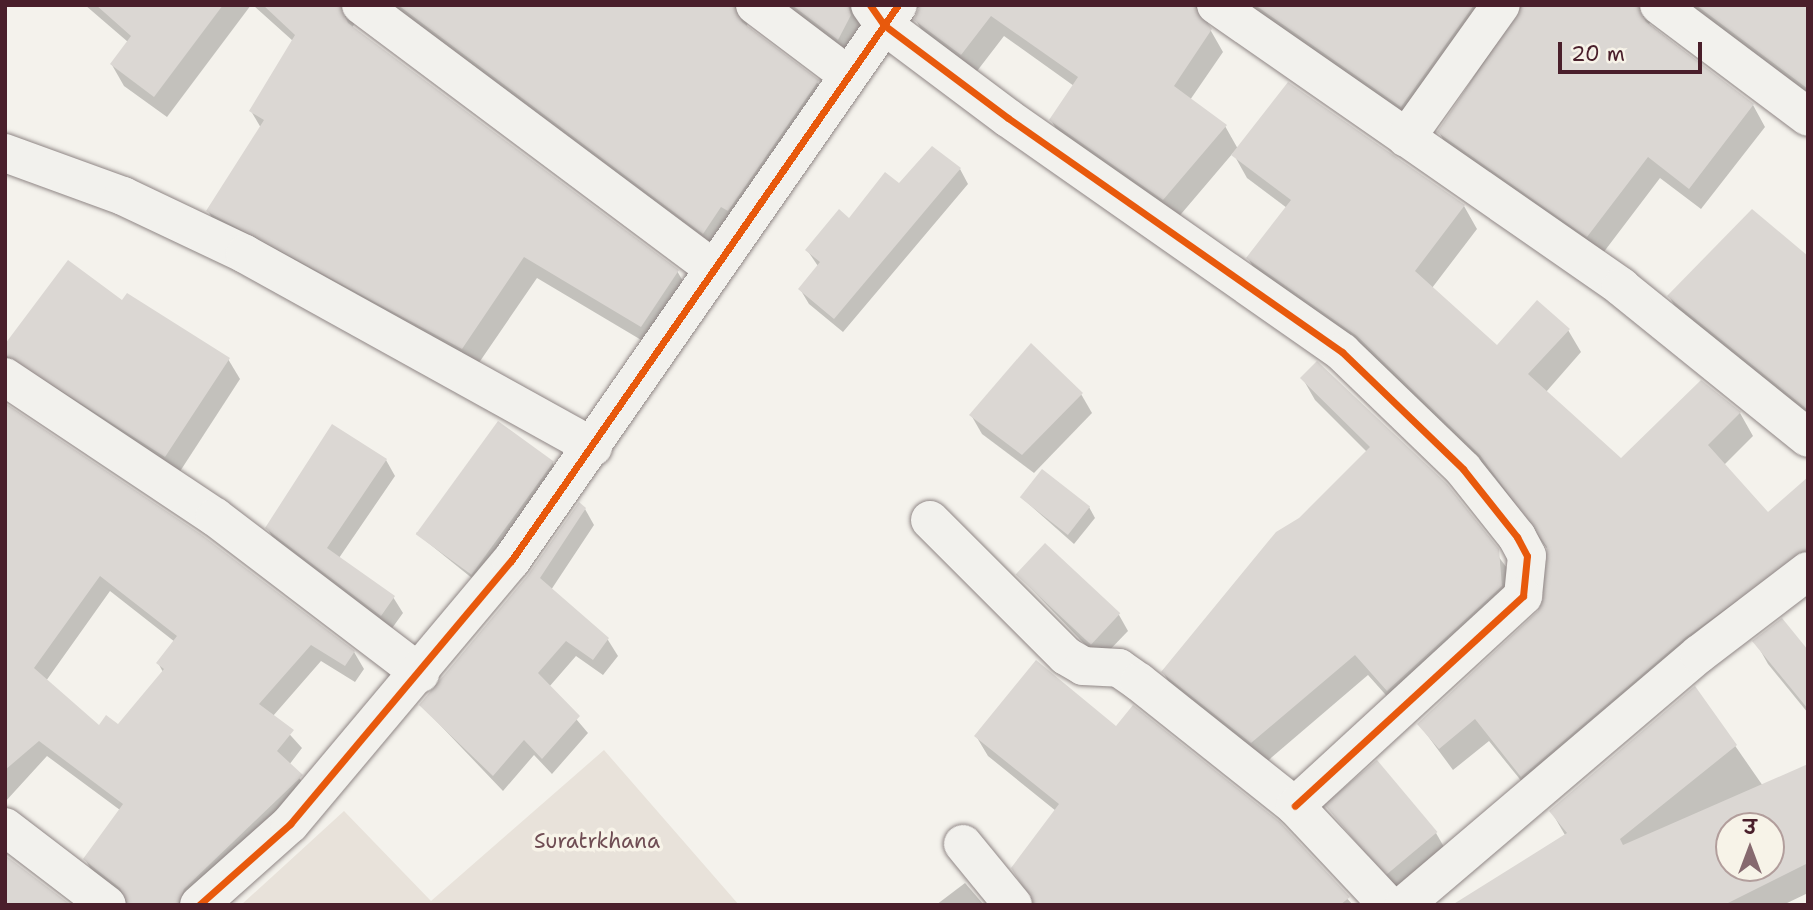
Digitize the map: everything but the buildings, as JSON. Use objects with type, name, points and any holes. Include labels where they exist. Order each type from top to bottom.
[{"type":"street","points":[[361,5],[711,267]]},
{"type":"street","points":[[755,5],[848,75]]},
{"type":"street","points":[[1216,5],[1621,287],[1808,438]]},
{"type":"street","points":[[1406,138],[1501,5]]},
{"type":"street","points":[[1659,5],[1808,117]]},
{"type":"street","points":[[199,905],[290,824],[419,673],[593,447],[711,267],[848,75],[884,12],[1117,197],[1231,270],[1342,352],[1463,469],[1522,547],[1528,575],[1523,596],[1295,806]]},
{"type":"street","points":[[5,153],[123,196],[245,254],[593,447]]},
{"type":"street","points":[[5,377],[204,509],[419,673]]},
{"type":"street","points":[[930,520],[1066,656],[1129,675],[1295,806],[1388,905]]},
{"type":"street","points":[[1404,905],[1808,570]]},
{"type":"street","points":[[5,827],[107,905]]},
{"type":"street","points":[[963,844],[1013,905]]},
{"type":"green space","name":"Suratrkhana","points":[[604,750],[739,905],[241,905],[344,811],[431,901]]},
{"type":"cycle path","points":[[870,5],[884,25],[1008,118],[1342,352],[1463,469],[1517,537],[1527,556],[1523,596],[1295,806]]},
{"type":"cycle path","points":[[199,905],[290,824],[511,561],[898,5]]}]
